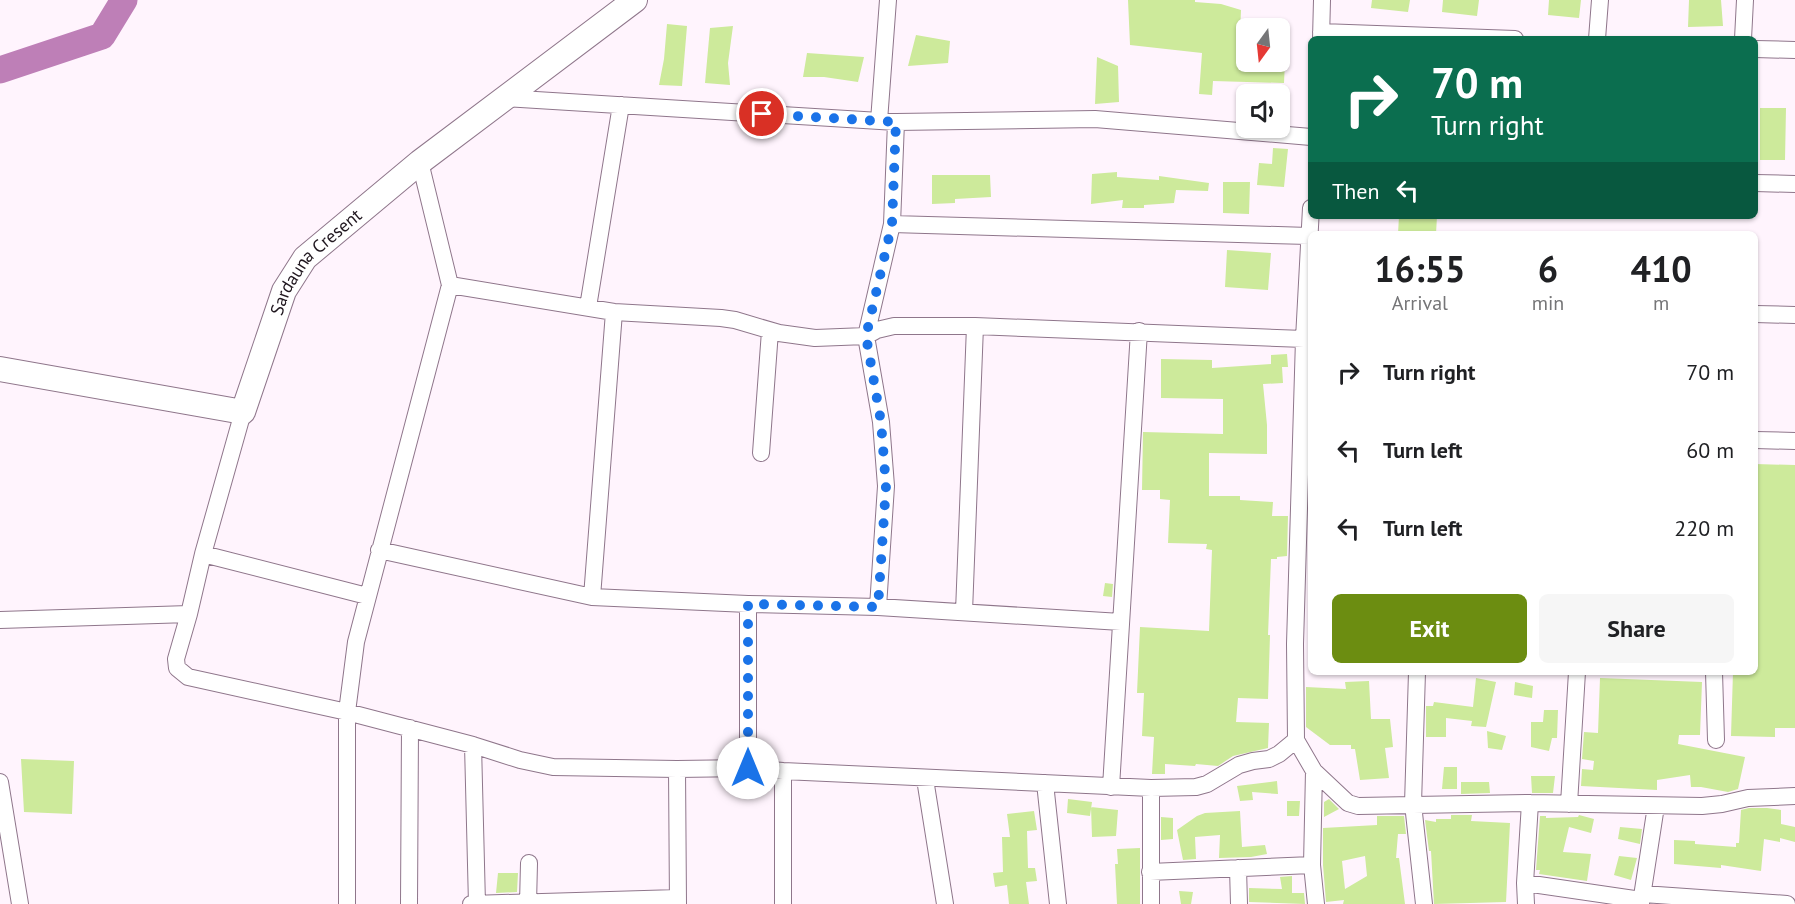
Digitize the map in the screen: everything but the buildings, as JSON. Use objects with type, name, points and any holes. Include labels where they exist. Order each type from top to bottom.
[{"type":"street","name":"Sardauna Cresent","points":[[243,412],[284,291],[305,258],[420,162],[635,0]]},
{"type":"street","points":[[878,607],[886,486],[881,422],[866,336],[892,224],[888,121],[888,0]]},
{"type":"street","points":[[1321,36],[1322,0]]},
{"type":"street","points":[[1597,36],[1600,0]]},
{"type":"street","points":[[1743,36],[1745,0]]},
{"type":"street","points":[[1758,49],[1795,50]]},
{"type":"street","points":[[502,98],[888,121],[1095,119],[1308,137]]},
{"type":"street","points":[[588,307],[621,105]]},
{"type":"street","points":[[347,904],[347,712],[356,642],[450,285],[420,162]]},
{"type":"street","points":[[1758,183],[1795,184]]},
{"type":"street","points":[[892,224],[1308,236]]},
{"type":"street","points":[[450,285],[614,312],[721,318],[770,331],[816,338],[866,336],[877,330],[894,327],[975,326],[1304,339]]},
{"type":"street","points":[[1308,300],[1304,339],[1306,423],[1303,645],[1296,740],[1314,771],[1353,806],[1530,803],[1702,806],[1748,798],[1795,796]]},
{"type":"street","points":[[592,597],[614,312]]},
{"type":"street","points":[[1758,314],[1795,315]]},
{"type":"street","points":[[964,612],[975,326]]},
{"type":"street","points":[[761,453],[770,331]]},
{"type":"street","points":[[1111,787],[1139,332]]},
{"type":"street","points":[[0,369],[243,412],[176,659],[177,668],[188,677],[347,712],[553,767],[748,768],[1111,787],[1196,787],[1207,784],[1239,765],[1269,759],[1296,740]]},
{"type":"street","points":[[1758,440],[1795,441]]},
{"type":"street","points":[[379,550],[592,597],[878,607],[1121,622]]},
{"type":"street","points":[[203,554],[367,596]]},
{"type":"street","points":[[748,604],[748,768]]},
{"type":"street","points":[[0,620],[189,614]]},
{"type":"street","points":[[1417,675],[1413,804],[1424,904]]},
{"type":"street","points":[[1569,804],[1577,675]]},
{"type":"street","points":[[1714,675],[1716,740]]},
{"type":"street","points":[[409,904],[410,728]]},
{"type":"street","points":[[473,745],[477,904]]},
{"type":"street","points":[[471,904],[678,901],[677,769]]},
{"type":"street","points":[[783,771],[783,904]]},
{"type":"street","points":[[1314,771],[1312,865],[1316,904]]},
{"type":"street","points":[[926,778],[945,904]]},
{"type":"street","points":[[0,782],[20,904]]},
{"type":"street","points":[[1045,783],[1058,904]]},
{"type":"street","points":[[1151,788],[1151,904]]},
{"type":"street","points":[[1526,904],[1525,883],[1530,803]]},
{"type":"street","points":[[1641,899],[1656,806]]},
{"type":"street","points":[[528,903],[529,863]]},
{"type":"street","points":[[1150,872],[1312,865]]},
{"type":"street","points":[[1238,868],[1239,904]]},
{"type":"street","points":[[1525,883],[1641,899],[1787,904]]},
{"type":"waterway","points":[[0,70],[102,36],[124,0]]},
{"type":"route","points":[[748,768],[748,604],[878,607],[886,486],[881,422],[866,336],[892,224],[896,122],[762,114]]}]
